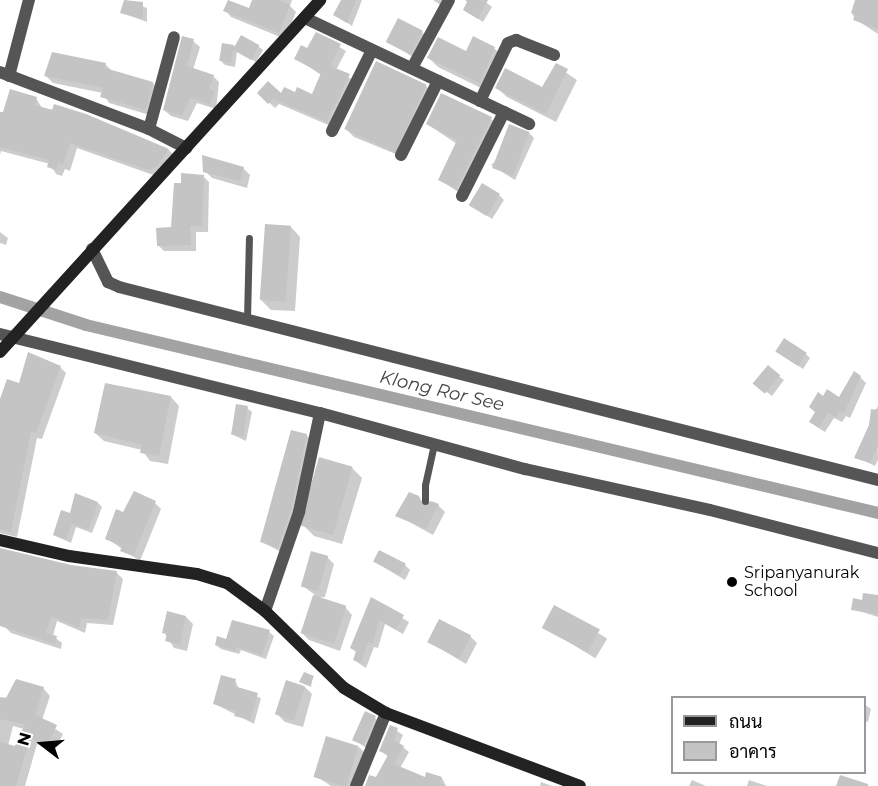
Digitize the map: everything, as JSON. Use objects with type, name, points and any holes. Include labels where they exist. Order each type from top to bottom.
[{"type":"street","points":[[29,0],[4,74],[149,129],[186,148]]},
{"type":"street","points":[[0,352],[5,336],[20,327],[320,0]]},
{"type":"street","points":[[412,68],[449,0]]},
{"type":"street","points":[[305,18],[529,123]]},
{"type":"street","points":[[149,129],[174,37]]},
{"type":"street","points":[[480,101],[508,43],[516,40],[554,55]]},
{"type":"street","points":[[332,131],[372,50]]},
{"type":"street","points":[[400,155],[438,81]]},
{"type":"street","points":[[462,196],[504,112]]},
{"type":"street","points":[[92,249],[113,285],[878,480]]},
{"type":"street","points":[[5,336],[878,553]]},
{"type":"street","points":[[265,611],[299,512],[320,413]]},
{"type":"street","points":[[0,540],[69,556],[215,578],[233,586],[265,611],[344,688],[386,713],[580,786]]},
{"type":"street","points":[[356,786],[386,713]]},
{"type":"lane","points":[[247,318],[249,238]]},
{"type":"lane","points":[[425,501],[434,444]]},
{"type":"building","points":[[124,0],[143,2],[143,19],[120,13]]},
{"type":"building","points":[[228,0],[249,8],[252,0],[278,0],[290,5],[279,33],[223,11]]},
{"type":"building","points":[[341,0],[356,0],[347,23],[333,15]]},
{"type":"building","points":[[468,0],[488,0],[478,19],[463,10]]},
{"type":"building","points":[[855,0],[878,0],[878,29],[853,20],[855,15],[851,13]]},
{"type":"building","points":[[398,18],[423,31],[411,55],[386,42]]},
{"type":"building","points":[[316,32],[341,44],[330,66],[350,74],[327,122],[273,99],[268,104],[257,93],[268,81],[281,93],[284,87],[295,92],[297,87],[312,94],[321,73],[294,59],[301,45],[307,48]]},
{"type":"building","points":[[241,35],[259,45],[251,60],[233,50]]},
{"type":"building","points":[[182,36],[194,39],[187,66],[214,75],[209,89],[214,91],[210,104],[190,98],[182,116],[163,110]]},
{"type":"building","points":[[473,36],[495,47],[480,83],[427,58],[438,37],[466,51]]},
{"type":"building","points":[[222,43],[234,45],[231,63],[219,61]]},
{"type":"building","points":[[52,52],[106,63],[105,68],[153,82],[146,110],[100,97],[103,88],[44,76]]},
{"type":"building","points":[[376,61],[427,85],[395,153],[344,129]]},
{"type":"building","points":[[556,63],[568,69],[546,114],[495,88],[505,68],[542,87]]},
{"type":"building","points":[[10,89],[37,97],[35,105],[52,110],[54,104],[86,114],[169,149],[157,167],[148,170],[70,143],[63,165],[58,163],[56,170],[47,167],[49,160],[0,147],[0,112],[3,112]]},
{"type":"building","points":[[441,93],[492,117],[456,189],[438,180],[457,140],[426,124]]},
{"type":"building","points":[[509,124],[530,132],[513,176],[492,168]]},
{"type":"building","points":[[202,155],[244,167],[240,181],[203,172]]},
{"type":"building","points":[[181,173],[204,175],[202,226],[190,226],[191,245],[157,246],[156,228],[171,227],[174,183],[181,183]]},
{"type":"building","points":[[482,183],[500,194],[487,216],[469,205]]},
{"type":"building","points":[[265,224],[291,226],[286,302],[260,300]]},
{"type":"building","points":[[784,338],[807,353],[798,366],[775,351]]},
{"type":"building","points":[[28,352],[61,366],[36,433],[31,432],[11,532],[0,529],[0,399],[7,379],[19,383]]},
{"type":"building","points":[[768,365],[780,375],[765,394],[753,383]]},
{"type":"building","points":[[854,371],[861,376],[844,413],[839,411],[836,417],[828,413],[819,428],[809,422],[815,412],[809,407],[818,392],[823,396],[827,389],[839,397]]},
{"type":"building","points":[[105,383],[171,396],[159,456],[140,453],[142,445],[94,433]]},
{"type":"building","points":[[236,404],[248,406],[243,436],[231,435]]},
{"type":"building","points":[[878,406],[878,446],[870,463],[854,458],[869,425],[871,409],[876,410]]},
{"type":"building","points":[[291,430],[307,434],[291,510],[278,548],[260,542]]},
{"type":"building","points":[[319,457],[353,467],[333,535],[299,525]]},
{"type":"building","points":[[134,491],[156,501],[133,556],[120,551],[122,546],[105,539],[116,509],[123,512]]},
{"type":"building","points":[[409,492],[419,496],[423,506],[431,501],[439,504],[426,529],[395,516]]},
{"type":"building","points":[[75,493],[98,502],[90,526],[87,529],[72,524],[66,540],[53,535],[61,510],[70,513]]},
{"type":"building","points":[[0,548],[71,565],[117,571],[108,620],[81,618],[79,628],[51,616],[46,633],[57,636],[55,644],[0,626]]},
{"type":"building","points":[[379,550],[406,564],[400,575],[373,562]]},
{"type":"building","points":[[311,551],[328,556],[318,592],[301,587]]},
{"type":"building","points":[[863,593],[878,595],[878,614],[851,610],[853,598],[862,600]]},
{"type":"building","points":[[313,595],[346,606],[334,644],[301,633]]},
{"type":"building","points":[[371,597],[404,615],[396,629],[379,620],[373,643],[368,642],[361,663],[353,660],[356,651],[350,648]]},
{"type":"building","points":[[554,605],[600,629],[588,652],[542,628]]},
{"type":"building","points":[[167,611],[186,616],[180,645],[165,641],[167,634],[162,633]]},
{"type":"building","points":[[439,619],[471,635],[459,659],[427,642]]},
{"type":"building","points":[[232,620],[270,630],[262,655],[236,647],[235,651],[215,645],[217,636],[226,639]]},
{"type":"building","points":[[304,672],[314,676],[309,686],[299,682]]},
{"type":"building","points":[[221,675],[236,679],[234,686],[258,693],[250,720],[234,716],[236,711],[213,704]]},
{"type":"building","points":[[16,679],[44,687],[35,715],[57,725],[47,746],[30,738],[16,786],[0,786],[0,742],[15,746],[25,724],[0,719],[0,697],[6,698]]},
{"type":"building","points":[[286,680],[305,686],[294,720],[275,714]]},
{"type":"building","points":[[365,711],[376,716],[363,745],[352,740]]},
{"type":"building","points":[[390,725],[398,728],[394,740],[404,746],[394,764],[425,777],[426,772],[442,777],[440,783],[446,786],[365,786],[369,775],[376,777],[388,755],[379,751]]},
{"type":"building","points":[[326,736],[359,746],[346,786],[313,777]]},
{"type":"building","points":[[840,775],[868,784],[868,786],[836,786]]},
{"type":"waterway","name":"Klong Ror See","points":[[0,297],[86,325],[878,513]]},
{"type":"place","name":"Sripanyanurak School","points":[[732,582]]}]
